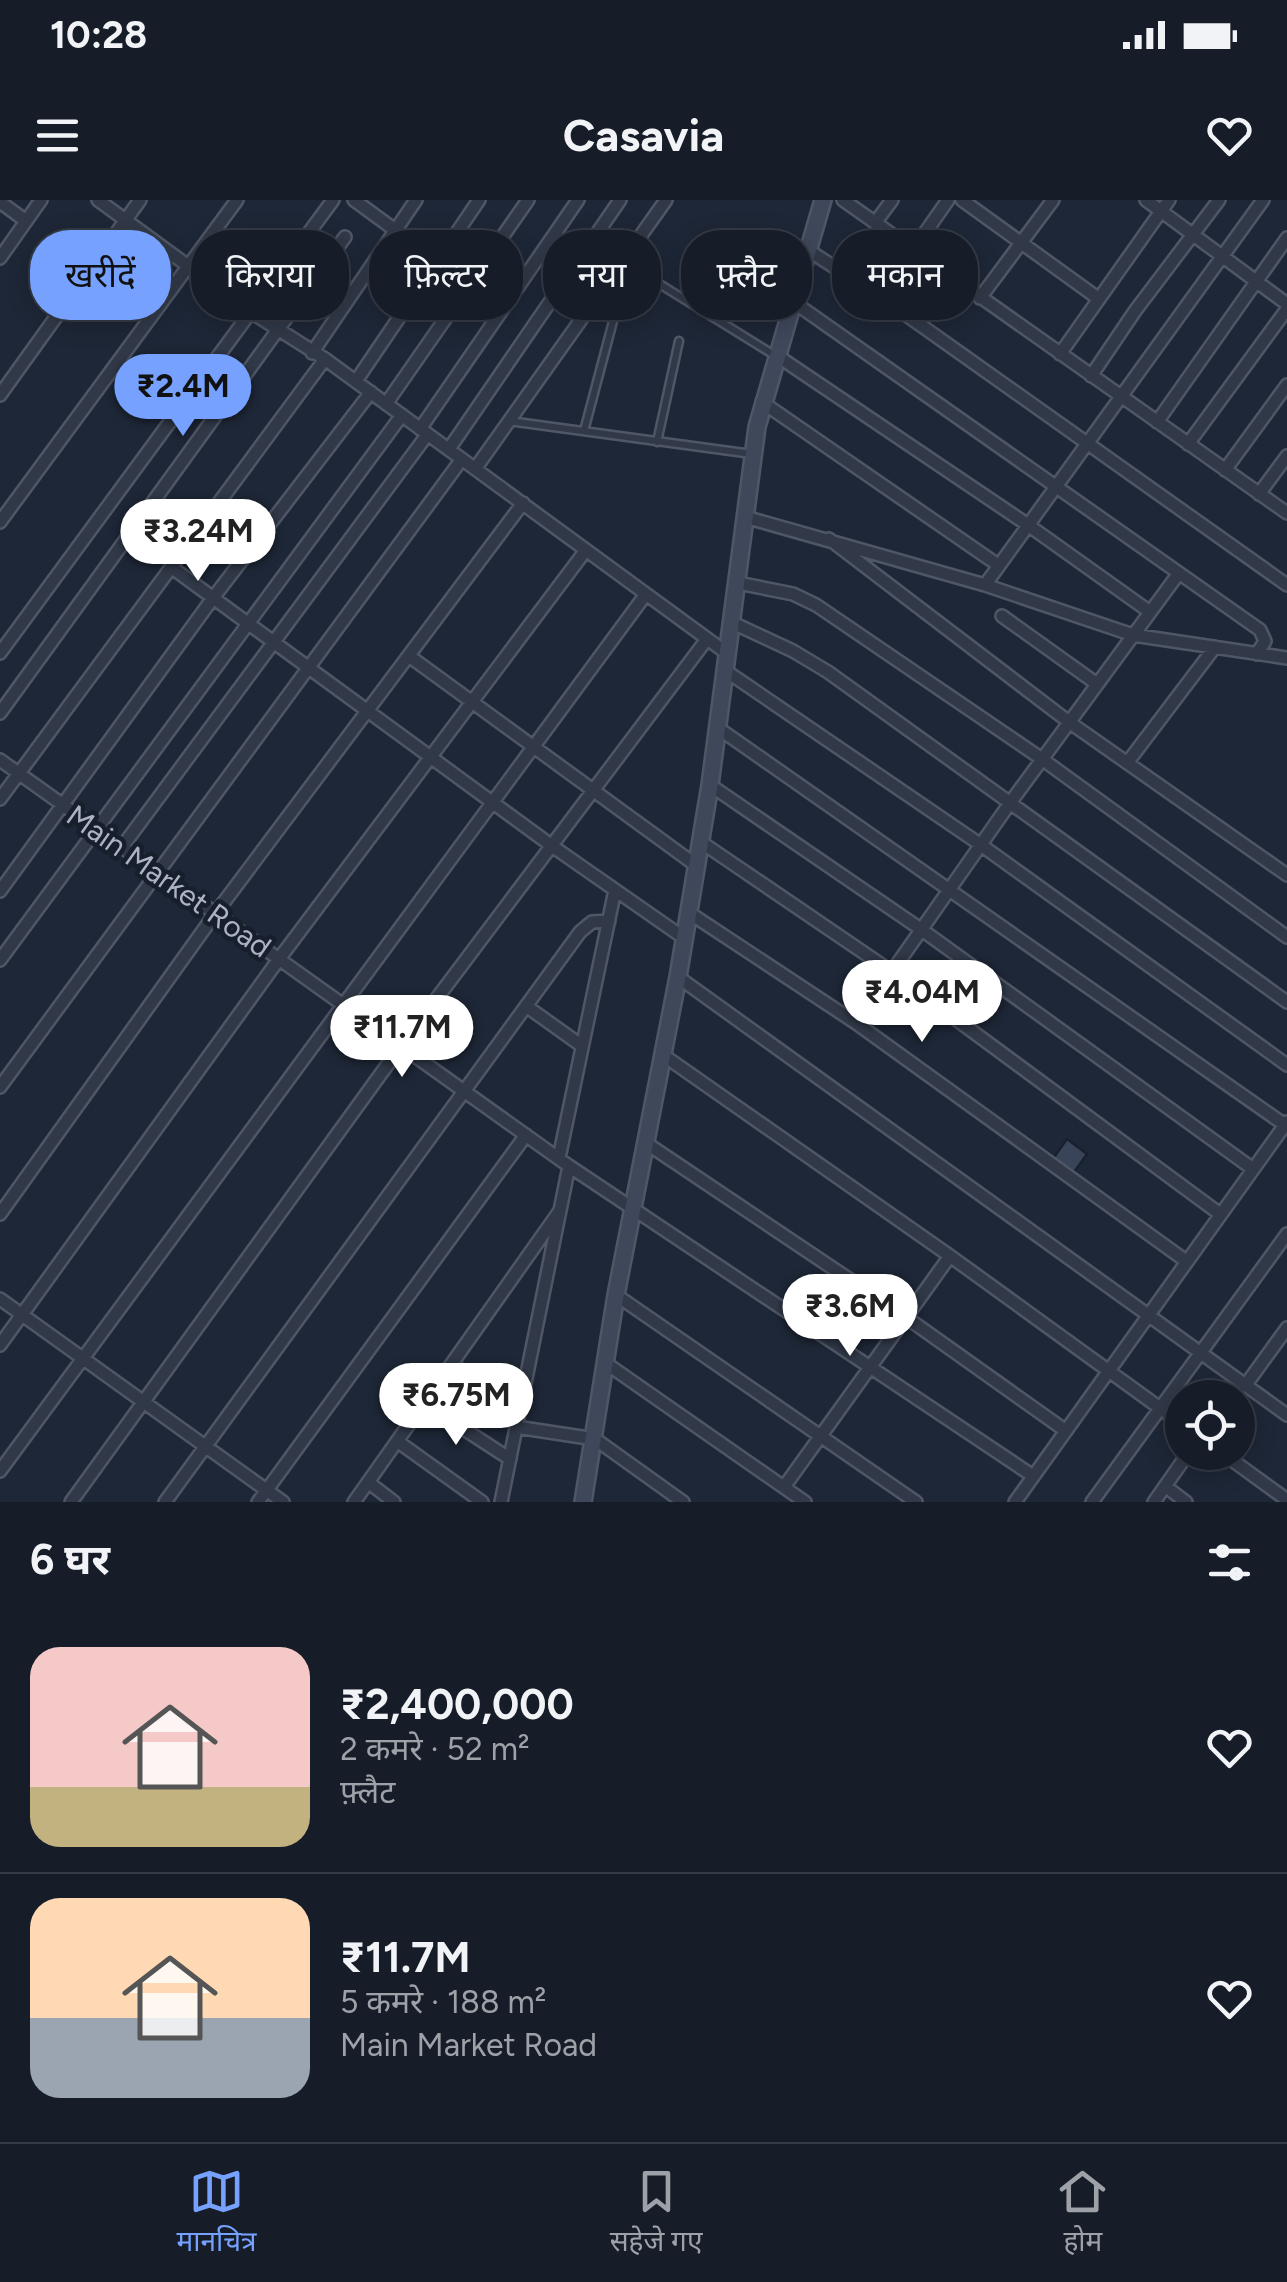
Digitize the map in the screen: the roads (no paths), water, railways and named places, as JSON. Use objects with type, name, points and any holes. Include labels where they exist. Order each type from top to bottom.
[{"type":"street","points":[[0,258],[41,200]]},
{"type":"street","points":[[98,200],[191,267]]},
{"type":"street","points":[[0,394],[140,200]]},
{"type":"street","points":[[0,522],[238,200]]},
{"type":"street","points":[[312,230],[334,200]]},
{"type":"street","points":[[354,200],[395,230],[416,200]]},
{"type":"street","points":[[356,381],[479,200]]},
{"type":"street","points":[[386,404],[528,200]]},
{"type":"street","points":[[122,847],[424,432],[578,200]]},
{"type":"street","points":[[449,450],[620,200]]},
{"type":"street","points":[[644,230],[666,200]]},
{"type":"street","points":[[812,237],[823,200]]},
{"type":"street","points":[[875,223],[892,200]]},
{"type":"street","points":[[927,230],[948,200]]},
{"type":"street","points":[[962,200],[1098,299]]},
{"type":"street","points":[[1053,200],[980,298],[1287,513]]},
{"type":"street","points":[[1146,200],[1165,206],[1194,235],[1287,306],[1188,444]]},
{"type":"street","points":[[1090,376],[1219,200]]},
{"type":"street","points":[[986,585],[1263,200]]},
{"type":"street","points":[[0,202],[26,221]]},
{"type":"street","points":[[851,202],[885,230]]},
{"type":"street","points":[[1060,354],[1165,206]]},
{"type":"street","points":[[1156,422],[1287,238]]},
{"type":"street","points":[[812,253],[888,302],[1287,585]]},
{"type":"street","points":[[312,353],[369,269]]},
{"type":"street","points":[[812,315],[1260,630],[1265,642],[1257,654]]},
{"type":"street","points":[[0,653],[245,320]]},
{"type":"street","points":[[263,320],[325,358],[707,639],[727,662],[1287,1065]]},
{"type":"street","points":[[0,712],[285,320]]},
{"type":"street","points":[[475,469],[579,320]]},
{"type":"street","points":[[583,1502],[616,1295],[701,842],[752,454],[762,402],[786,320]]},
{"type":"street","points":[[776,356],[1150,612]]},
{"type":"street","points":[[0,799],[325,358]]},
{"type":"street","points":[[1225,470],[1287,384]]},
{"type":"street","points":[[0,891],[213,598],[371,392]]},
{"type":"street","points":[[762,402],[998,565]]},
{"type":"street","points":[[0,960],[402,415]]},
{"type":"street","points":[[1259,494],[1287,456]]},
{"type":"street","points":[[0,1087],[462,459]]},
{"type":"street","points":[[0,1214],[215,914],[522,504]]},
{"type":"street","points":[[745,517],[986,585],[1133,635],[1287,658]]},
{"type":"street","points":[[829,539],[1069,722],[1287,875]]},
{"type":"street","points":[[0,1345],[279,959],[586,550]]},
{"type":"street","points":[[171,567],[684,938]]},
{"type":"street","points":[[856,1024],[1042,759],[1179,573]]},
{"type":"street","points":[[738,583],[793,594],[816,605],[1042,759],[1287,937]]},
{"type":"street","points":[[0,1471],[646,594]]},
{"type":"street","points":[[1002,616],[1097,684]]},
{"type":"street","points":[[732,623],[780,644],[828,672],[1287,1002]]},
{"type":"street","points":[[71,1502],[401,1046],[707,639]]},
{"type":"street","points":[[1127,763],[1214,647]]},
{"type":"street","points":[[408,656],[697,866]]},
{"type":"street","points":[[718,728],[1286,1124],[1015,1502]]},
{"type":"street","name":"Main Market Road","points":[[0,760],[564,1162],[1033,1476]]},
{"type":"street","points":[[710,784],[922,930],[1253,1169]]},
{"type":"street","points":[[701,842],[892,972],[1220,1214]]},
{"type":"street","points":[[501,1502],[559,1212],[582,1046],[615,890]]},
{"type":"street","points":[[688,912],[856,1024],[1186,1260]]},
{"type":"street","points":[[165,1502],[587,925],[609,921]]},
{"type":"street","points":[[678,976],[1237,1380]]},
{"type":"street","points":[[526,1006],[582,1046]]},
{"type":"street","points":[[663,1055],[1165,1412]]},
{"type":"street","points":[[258,1502],[526,1135]]},
{"type":"street","points":[[646,1143],[1066,1431]]},
{"type":"street","points":[[354,1502],[559,1212]]},
{"type":"street","points":[[1092,1502],[1287,1234]]},
{"type":"street","points":[[784,1487],[950,1256]]},
{"type":"street","points":[[616,1295],[916,1502]]},
{"type":"street","points":[[0,1298],[283,1502]]},
{"type":"street","points":[[1249,1380],[1287,1328]]},
{"type":"street","points":[[452,1364],[520,1411]]},
{"type":"street","points":[[607,1364],[806,1502]]},
{"type":"street","points":[[1255,1393],[1287,1416]]},
{"type":"street","points":[[424,1403],[510,1459]]},
{"type":"street","points":[[516,1427],[595,1440],[683,1502]]},
{"type":"street","points":[[397,1441],[482,1502]]},
{"type":"street","points":[[1154,1502],[1176,1470]]},
{"type":"street","points":[[1246,1470],[1287,1500]]},
{"type":"street","points":[[368,1482],[394,1502]]},
{"type":"street","points":[[1165,1486],[1186,1502]]},
{"type":"lane","points":[[661,285],[776,356]]},
{"type":"lane","points":[[584,431],[613,320]]},
{"type":"lane","points":[[657,442],[679,341]]},
{"type":"lane","points":[[508,420],[752,454]]}]
